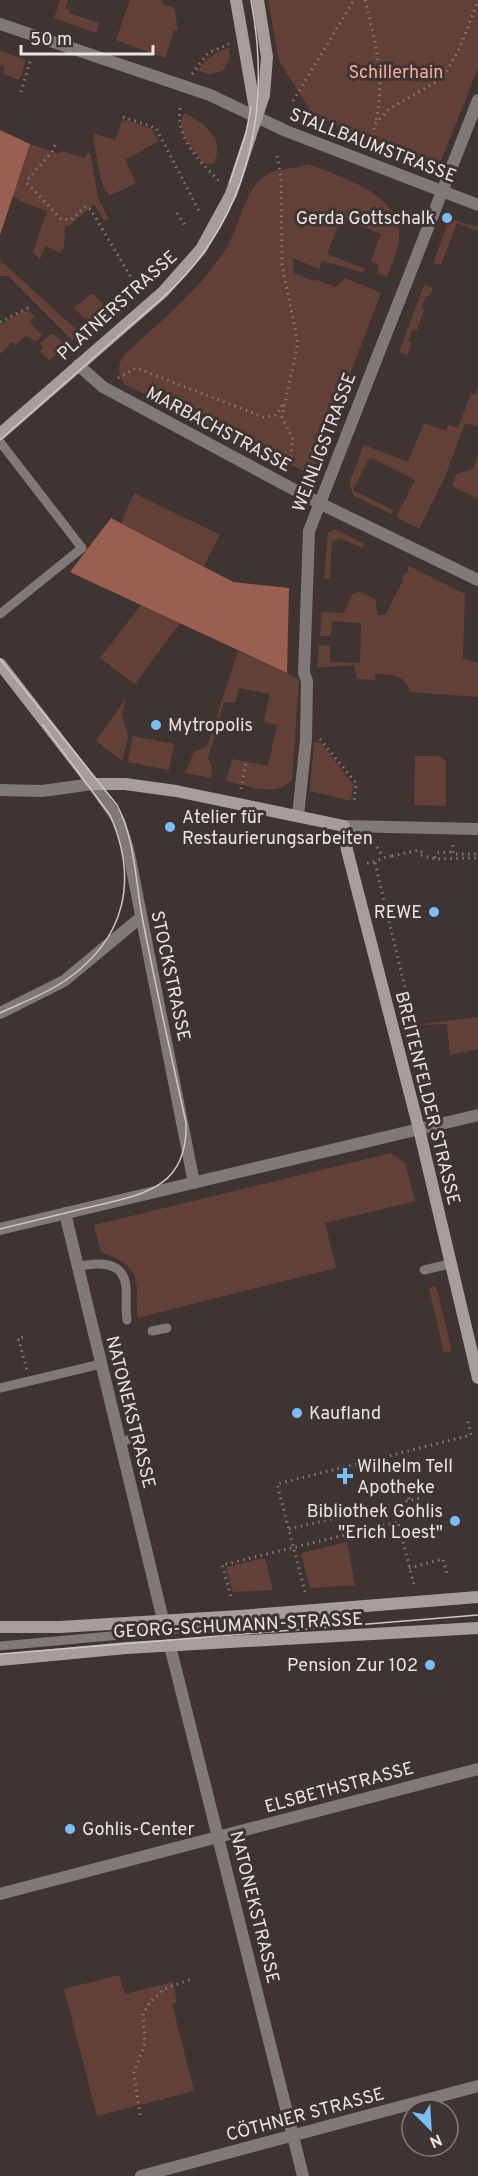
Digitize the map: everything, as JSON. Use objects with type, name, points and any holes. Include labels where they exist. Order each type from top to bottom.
[{"type":"main road","name":"PLATNERSTRASSE","points":[[236,0],[256,116]]},
{"type":"main road","name":"PLATNERSTRASSE","points":[[0,434],[180,275],[201,249],[231,194],[264,95],[267,57],[258,0]]},
{"type":"main road","points":[[0,664],[93,784],[136,785],[344,826]]},
{"type":"main road","name":"BREITENFELDER STRASSE","points":[[344,826],[347,850],[419,1129],[477,1370]]},
{"type":"main road","name":"GEORG-SCHUMANN-STRASSE","points":[[0,1628],[164,1626],[240,1616],[478,1597]]},
{"type":"main road","name":"GEORG-SCHUMANN-STRASSE","points":[[0,1660],[61,1653],[478,1628]]},
{"type":"street","name":"STALLBAUMSTRASSE","points":[[0,24],[210,95],[286,131],[478,205]]},
{"type":"street","name":"WEINLIGSTRASSE","points":[[298,816],[306,739],[307,681],[304,673],[309,531],[478,100]]},
{"type":"street","name":"MARBACHSTRASSE","points":[[78,365],[103,387],[319,503],[478,580]]},
{"type":"street","points":[[0,790],[42,791],[93,784]]},
{"type":"street","name":"STOCKSTRASSE","points":[[93,784],[119,821],[128,849],[194,1183]]},
{"type":"street","points":[[344,826],[478,829]]},
{"type":"street","points":[[0,1013],[64,981],[140,918]]},
{"type":"street","points":[[0,1229],[478,1115]]},
{"type":"street","name":"NATONEKSTRASSE","points":[[65,1213],[164,1626]]},
{"type":"street","name":"NATONEKSTRASSE","points":[[170,1646],[303,2176]]},
{"type":"street","name":"ELSBETHSTRASSE","points":[[0,1894],[478,1769]]},
{"type":"street","name":"CÖTHNER STRASSE","points":[[141,2176],[478,2086]]},
{"type":"lane","points":[[0,442],[82,548],[0,614]]},
{"type":"lane","points":[[77,1267],[99,1262],[108,1264],[120,1274],[126,1289],[127,1320]]},
{"type":"lane","points":[[424,1270],[450,1264]]},
{"type":"lane","points":[[152,1331],[167,1328]]},
{"type":"lane","points":[[0,1388],[101,1364]]},
{"type":"lane","points":[[120,1442],[142,1436]]},
{"type":"lane","points":[[0,1646],[164,1626]]},
{"type":"path","points":[[293,101],[328,38],[354,0]]},
{"type":"path","points":[[365,0],[381,66],[381,94],[370,141]]},
{"type":"path","points":[[376,123],[388,109],[443,78],[460,47],[478,1]]},
{"type":"path","points":[[192,74],[208,53],[234,42]]},
{"type":"path","points":[[21,92],[31,58]]},
{"type":"path","points":[[180,108],[181,133],[191,150],[231,194]]},
{"type":"path","points":[[123,117],[156,128],[200,213]]},
{"type":"path","points":[[55,145],[27,183],[61,219],[71,220],[86,206],[91,210],[138,289]]},
{"type":"path","points":[[277,156],[281,176],[282,265],[298,343],[282,417],[293,439],[291,455],[285,467]]},
{"type":"path","points":[[177,213],[185,225]]},
{"type":"path","points":[[125,276],[129,274]]},
{"type":"path","points":[[0,322],[32,306]]},
{"type":"path","points":[[118,378],[136,368],[263,417],[276,416],[285,402]]},
{"type":"path","points":[[312,739],[322,739],[356,783],[354,802]]},
{"type":"path","points":[[241,789],[246,762]]},
{"type":"path","points":[[453,845],[453,852]]},
{"type":"path","points":[[377,847],[383,857]]},
{"type":"path","points":[[367,863],[375,863],[383,857],[392,858],[419,850],[423,855],[435,859],[478,856]]},
{"type":"path","points":[[435,859],[437,853],[453,852],[453,854],[478,856]]},
{"type":"path","points":[[375,863],[411,1008]]},
{"type":"path","points":[[23,1337],[18,1338],[30,1380]]},
{"type":"path","points":[[305,1592],[277,1484],[471,1435],[467,1418]]},
{"type":"path","points":[[406,1486],[409,1500]]},
{"type":"path","points":[[289,1529],[420,1498]]},
{"type":"path","points":[[231,1596],[222,1565],[398,1522],[414,1585]]},
{"type":"path","points":[[409,1568],[443,1559],[447,1574],[450,1574]]},
{"type":"path","points":[[140,2115],[134,2073],[145,2043],[143,2014],[150,2002],[164,1989],[192,1979]]},
{"type":"green space","points":[[60,0],[68,0],[65,8],[70,9],[69,13],[99,23],[96,33],[54,18]]},
{"type":"green space","points":[[130,0],[161,0],[163,5],[174,7],[178,30],[174,31],[165,58],[116,40]]},
{"type":"green space","name":"Schillerhain","points":[[268,0],[478,0],[478,68],[442,158],[437,164],[314,116],[279,61]]},
{"type":"green space","points":[[229,47],[230,58],[223,71],[210,74],[197,71],[208,58]]},
{"type":"green space","points":[[0,50],[26,60],[19,80],[3,74],[5,67],[0,65]]},
{"type":"green space","points":[[184,113],[206,127],[215,140],[217,155],[213,164],[204,163],[186,140],[181,127]]},
{"type":"green space","points":[[127,120],[152,129],[159,141],[125,160],[136,183],[109,196],[101,181],[93,137],[95,134],[115,140],[122,121]]},
{"type":"green space","points":[[30,144],[60,154],[61,151],[85,158],[88,152],[91,155],[98,198],[109,219],[104,221],[94,204],[70,225],[65,226],[64,248],[60,253],[46,246],[40,259],[33,252],[47,211],[20,201],[12,195]]},
{"type":"green space","points":[[308,164],[351,181],[380,198],[390,209],[397,222],[399,237],[387,277],[377,273],[379,265],[371,261],[381,234],[341,218],[327,254],[366,269],[361,272],[322,261],[319,269],[293,258],[294,273],[314,281],[315,279],[335,287],[345,278],[381,293],[314,469],[307,473],[124,384],[119,370],[124,355],[178,305],[215,264],[226,249],[248,197],[258,182],[270,173]]},
{"type":"green space","points":[[453,220],[478,227],[478,231],[457,223],[441,265],[433,263],[448,223]]},
{"type":"green space","points":[[0,255],[1,261],[80,333],[72,340],[8,276],[0,276]]},
{"type":"green space","points":[[424,285],[433,288],[429,296],[426,296],[421,308],[424,310],[417,330],[413,329],[408,341],[412,343],[407,355],[399,352]]},
{"type":"green space","points":[[92,293],[107,309],[90,324],[74,308]]},
{"type":"green space","points":[[29,311],[35,317],[29,322],[42,335],[36,341],[26,336],[16,345],[12,342],[0,354],[0,325],[21,312]]},
{"type":"green space","points":[[52,333],[66,345],[49,361],[40,351],[43,347],[40,343]]},
{"type":"green space","points":[[478,386],[478,427],[465,423],[445,477],[419,529],[396,517],[415,480],[370,457],[353,490],[393,510],[391,514],[354,496],[349,484],[364,445],[408,462],[424,423],[446,431],[448,425],[458,428],[471,393],[475,395]]},
{"type":"green space","points":[[478,455],[478,499],[452,486],[457,474],[473,469]]},
{"type":"green space","points":[[134,493],[220,535],[204,566],[121,523]]},
{"type":"green space","points":[[335,529],[364,544],[362,548],[341,538],[332,541],[330,579],[324,578],[328,533]]},
{"type":"green space","points":[[407,565],[465,594],[463,659],[478,663],[478,697],[411,692],[405,682],[393,675],[375,674],[375,680],[357,679],[354,665],[317,668],[319,645],[330,646],[330,662],[360,663],[361,623],[332,621],[331,636],[320,636],[322,612],[344,613],[353,593],[356,594],[358,591],[375,599],[378,615],[385,615],[403,580],[402,577],[408,571]]},
{"type":"green space","points":[[141,605],[180,623],[135,684],[100,658]]},
{"type":"green space","points":[[238,651],[299,679],[292,779],[286,785],[278,788],[261,789],[226,781],[232,759],[268,766],[277,725],[264,722],[270,694],[239,688],[235,703],[224,702],[208,759],[212,767],[211,778],[185,773],[194,752],[207,746]]},
{"type":"green space","points":[[126,698],[122,714],[128,737],[122,761],[96,741]]},
{"type":"green space","points":[[133,736],[174,744],[169,770],[128,762]]},
{"type":"green space","points":[[314,742],[321,743],[353,784],[351,801],[310,791]]},
{"type":"green space","points":[[415,756],[439,756],[446,761],[446,806],[414,805]]},
{"type":"green space","points":[[478,1017],[478,1049],[450,1055],[447,1024],[417,1025]]},
{"type":"green space","points":[[391,1153],[405,1163],[415,1201],[325,1223],[336,1268],[137,1318],[134,1276],[124,1263],[101,1252],[94,1225]]},
{"type":"green space","points":[[436,1286],[452,1351],[444,1353],[429,1288]]},
{"type":"green space","points":[[347,1542],[355,1585],[310,1588],[301,1553]]},
{"type":"green space","points":[[265,1558],[273,1590],[233,1592],[226,1567]]},
{"type":"green space","points":[[119,1975],[125,1994],[173,1982],[177,2002],[172,2004],[194,2091],[97,2116],[64,1989]]},
{"type":"shaded area","points":[[0,130],[30,144],[0,235]]},
{"type":"shaded area","points":[[111,518],[233,582],[289,588],[287,673],[70,572]]},
{"type":"tram line","points":[[0,440],[174,286],[193,267],[220,227],[235,197],[246,166],[253,133],[258,67],[251,0]]},
{"type":"tram line","points":[[230,182],[246,133],[251,107]]},
{"type":"tram line","points":[[0,659],[117,805],[123,818],[134,859],[147,942],[186,1123],[184,1146],[179,1163],[157,1186],[124,1199],[0,1229]]},
{"type":"tram line","points":[[0,1013],[50,990],[86,964],[102,946],[121,907],[124,863],[119,839],[110,815],[43,725]]},
{"type":"tram line","points":[[0,1654],[478,1615]]},
{"type":"place","name":"Gerda Gottschalk","points":[[447,218]]},
{"type":"place","name":"Mytropolis","points":[[156,725]]},
{"type":"place","name":"Atelier für Restaurierungsarbeiten","points":[[170,827]]},
{"type":"place","name":"REWE","points":[[434,912]]},
{"type":"place","name":"Kaufland","points":[[297,1413]]},
{"type":"place","name":"Wilhelm Tell Apotheke","points":[[345,1476]]},
{"type":"place","name":"Bibliothek Gohlis \"Erich Loest\"","points":[[455,1521]]},
{"type":"place","name":"Pension Zur 102","points":[[430,1665]]},
{"type":"place","name":"Gohlis-Center","points":[[70,1829]]}]
